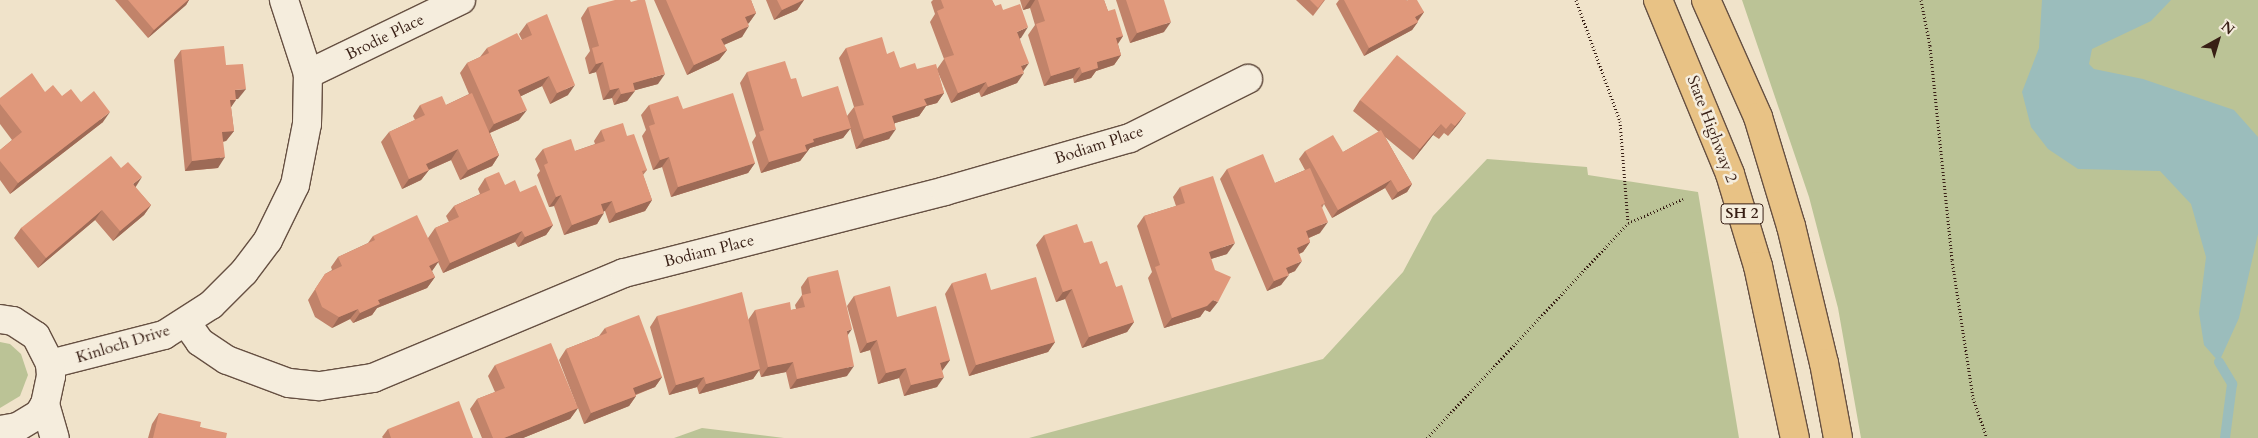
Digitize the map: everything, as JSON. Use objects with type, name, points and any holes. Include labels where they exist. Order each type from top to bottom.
[{"type":"highway","name":"State Highway 2","points":[[1658,0],[1730,174],[1758,266],[1795,438]]},
{"type":"highway","name":"SH 2","points":[[1706,0],[1758,117],[1791,226],[1824,363],[1838,438]]},
{"type":"street","name":"Kinloch Drive","points":[[50,364],[164,335],[186,322],[211,304],[244,272],[276,226],[295,185],[307,124],[308,74],[284,0]]},
{"type":"street","name":"Brodie Place","points":[[308,74],[461,0]]},
{"type":"street","name":"Bodiam Place","points":[[186,322],[200,342],[227,360],[289,383],[320,386],[373,378],[624,273],[945,191],[1130,138],[1248,79]]},
{"type":"street","points":[[0,319],[13,321],[36,336],[50,364],[45,404],[55,438]]},
{"type":"street","points":[[0,430],[17,428],[39,414],[45,404]]},
{"type":"path","points":[[1576,0],[1620,121],[1628,223]]},
{"type":"path","points":[[1921,0],[1930,46],[1952,260],[1973,398],[1987,438]]},
{"type":"path","points":[[1427,438],[1628,223],[1683,199]]},
{"type":"green space","points":[[1742,0],[2258,0],[2258,438],[1861,438],[1838,308],[1809,197]]},
{"type":"green space","points":[[1487,159],[1587,167],[1588,175],[1698,192],[1739,438],[1029,438],[1323,359],[1403,272],[1433,216]]},
{"type":"green space","points":[[0,342],[10,344],[21,354],[28,375],[20,396],[0,408]]},
{"type":"green space","points":[[702,428],[784,438],[674,438]]},
{"type":"water","points":[[2042,0],[2171,0],[2151,21],[2092,49],[2089,64],[2094,69],[2143,79],[2234,110],[2258,137],[2258,234],[2239,318],[2219,362],[2204,345],[2199,313],[2206,257],[2191,204],[2160,171],[2078,169],[2048,149],[2031,127],[2022,92],[2039,48]]},
{"type":"building","points":[[128,0],[188,0],[154,30]]},
{"type":"building","points":[[615,0],[630,0],[631,2],[645,0],[665,74],[633,83],[635,91],[621,94],[619,88],[610,90],[603,62],[596,64],[592,48],[599,46],[588,7]]},
{"type":"building","points":[[666,0],[751,0],[756,13],[745,17],[749,26],[721,39],[727,50],[694,65]]},
{"type":"building","points":[[777,0],[803,0],[782,10]]},
{"type":"building","points":[[941,0],[992,0],[995,6],[1001,4],[1003,10],[1020,4],[1028,27],[1017,32],[1029,63],[1021,66],[1024,73],[988,87],[986,82],[958,93],[944,58],[954,55],[937,11],[944,8]]},
{"type":"building","points":[[1038,0],[1104,0],[1108,11],[1115,9],[1123,36],[1116,38],[1121,55],[1097,62],[1098,68],[1082,73],[1080,67],[1051,76],[1036,24],[1045,21]]},
{"type":"building","points":[[1126,0],[1164,0],[1171,22],[1137,33]]},
{"type":"building","points":[[1310,0],[1324,0],[1318,8]]},
{"type":"building","points":[[1344,0],[1417,0],[1424,12],[1415,17],[1418,22],[1369,48]]},
{"type":"building","points":[[547,14],[575,85],[557,93],[549,76],[518,90],[527,110],[494,124],[467,63],[489,53],[487,48],[517,33],[521,40],[532,35],[527,23]]},
{"type":"building","points":[[882,37],[887,54],[894,51],[900,68],[915,63],[917,69],[936,64],[944,93],[924,99],[927,105],[892,116],[896,129],[864,139],[854,107],[864,105],[846,48]]},
{"type":"building","points":[[224,46],[226,65],[243,64],[246,89],[235,90],[236,100],[230,100],[234,131],[222,132],[225,157],[192,161],[181,50]]},
{"type":"building","points":[[1397,55],[1466,113],[1455,126],[1451,123],[1446,129],[1441,124],[1420,149],[1360,100]]},
{"type":"building","points":[[785,61],[791,79],[796,78],[802,97],[838,86],[851,128],[813,139],[814,142],[805,145],[807,151],[769,162],[759,132],[764,130],[747,72]]},
{"type":"building","points":[[32,73],[45,92],[53,85],[62,96],[71,89],[81,102],[94,91],[110,112],[18,183],[0,161],[0,150],[22,132],[0,104],[0,98]]},
{"type":"building","points":[[472,93],[499,155],[468,170],[458,149],[426,164],[429,170],[409,179],[389,132],[425,115],[420,105],[442,96],[446,105]]},
{"type":"building","points":[[733,93],[755,163],[678,187],[669,157],[660,160],[649,126],[655,124],[649,105],[678,96],[683,109]]},
{"type":"building","points":[[623,123],[627,136],[634,134],[647,170],[642,171],[652,200],[616,213],[612,201],[601,204],[604,213],[572,225],[561,195],[556,197],[544,165],[548,163],[543,149],[571,139],[575,151],[605,141],[601,130]]},
{"type":"building","points":[[1381,130],[1412,184],[1398,192],[1391,180],[1338,210],[1305,151],[1333,135],[1343,152]]},
{"type":"building","points":[[1263,154],[1275,183],[1310,168],[1325,203],[1321,205],[1328,222],[1306,231],[1310,242],[1297,248],[1302,261],[1286,268],[1289,275],[1274,281],[1227,169]]},
{"type":"building","points":[[111,156],[121,168],[128,162],[142,177],[133,184],[151,205],[120,231],[102,210],[46,258],[21,228]]},
{"type":"building","points":[[499,172],[505,185],[515,180],[520,192],[536,185],[553,225],[525,237],[522,231],[450,263],[435,228],[459,217],[454,206],[490,190],[485,178]]},
{"type":"building","points":[[1213,176],[1235,243],[1209,252],[1215,270],[1231,277],[1218,302],[1213,300],[1207,306],[1172,318],[1155,267],[1160,265],[1144,216],[1185,203],[1180,187]]},
{"type":"building","points":[[417,215],[439,261],[429,266],[435,277],[378,300],[380,304],[360,313],[358,309],[339,317],[322,307],[315,289],[325,274],[342,266],[338,257],[375,240],[373,236]]},
{"type":"building","points":[[1077,224],[1084,243],[1092,241],[1100,264],[1107,261],[1116,287],[1122,285],[1134,322],[1089,337],[1072,289],[1063,292],[1044,235]]},
{"type":"building","points":[[838,270],[852,329],[847,331],[854,366],[797,379],[793,362],[768,367],[755,310],[790,302],[791,310],[805,307],[802,295],[811,293],[808,277]]},
{"type":"building","points":[[986,273],[991,290],[1036,277],[1055,342],[976,365],[952,283]]},
{"type":"building","points":[[890,286],[897,317],[936,306],[950,360],[940,363],[944,377],[911,385],[906,368],[886,373],[877,340],[867,343],[854,296]]},
{"type":"building","points":[[742,292],[760,369],[706,384],[704,377],[676,385],[657,316]]},
{"type":"building","points":[[639,315],[662,377],[633,388],[636,396],[591,413],[566,349],[607,333],[605,328]]},
{"type":"building","points":[[551,343],[578,408],[504,438],[493,438],[477,399],[505,388],[495,365]]},
{"type":"building","points":[[459,401],[473,438],[391,438],[388,429]]},
{"type":"building","points":[[159,413],[201,422],[200,427],[227,433],[226,438],[153,438]]},
{"type":"waterway","points":[[2219,362],[2232,384],[2225,438]]}]
